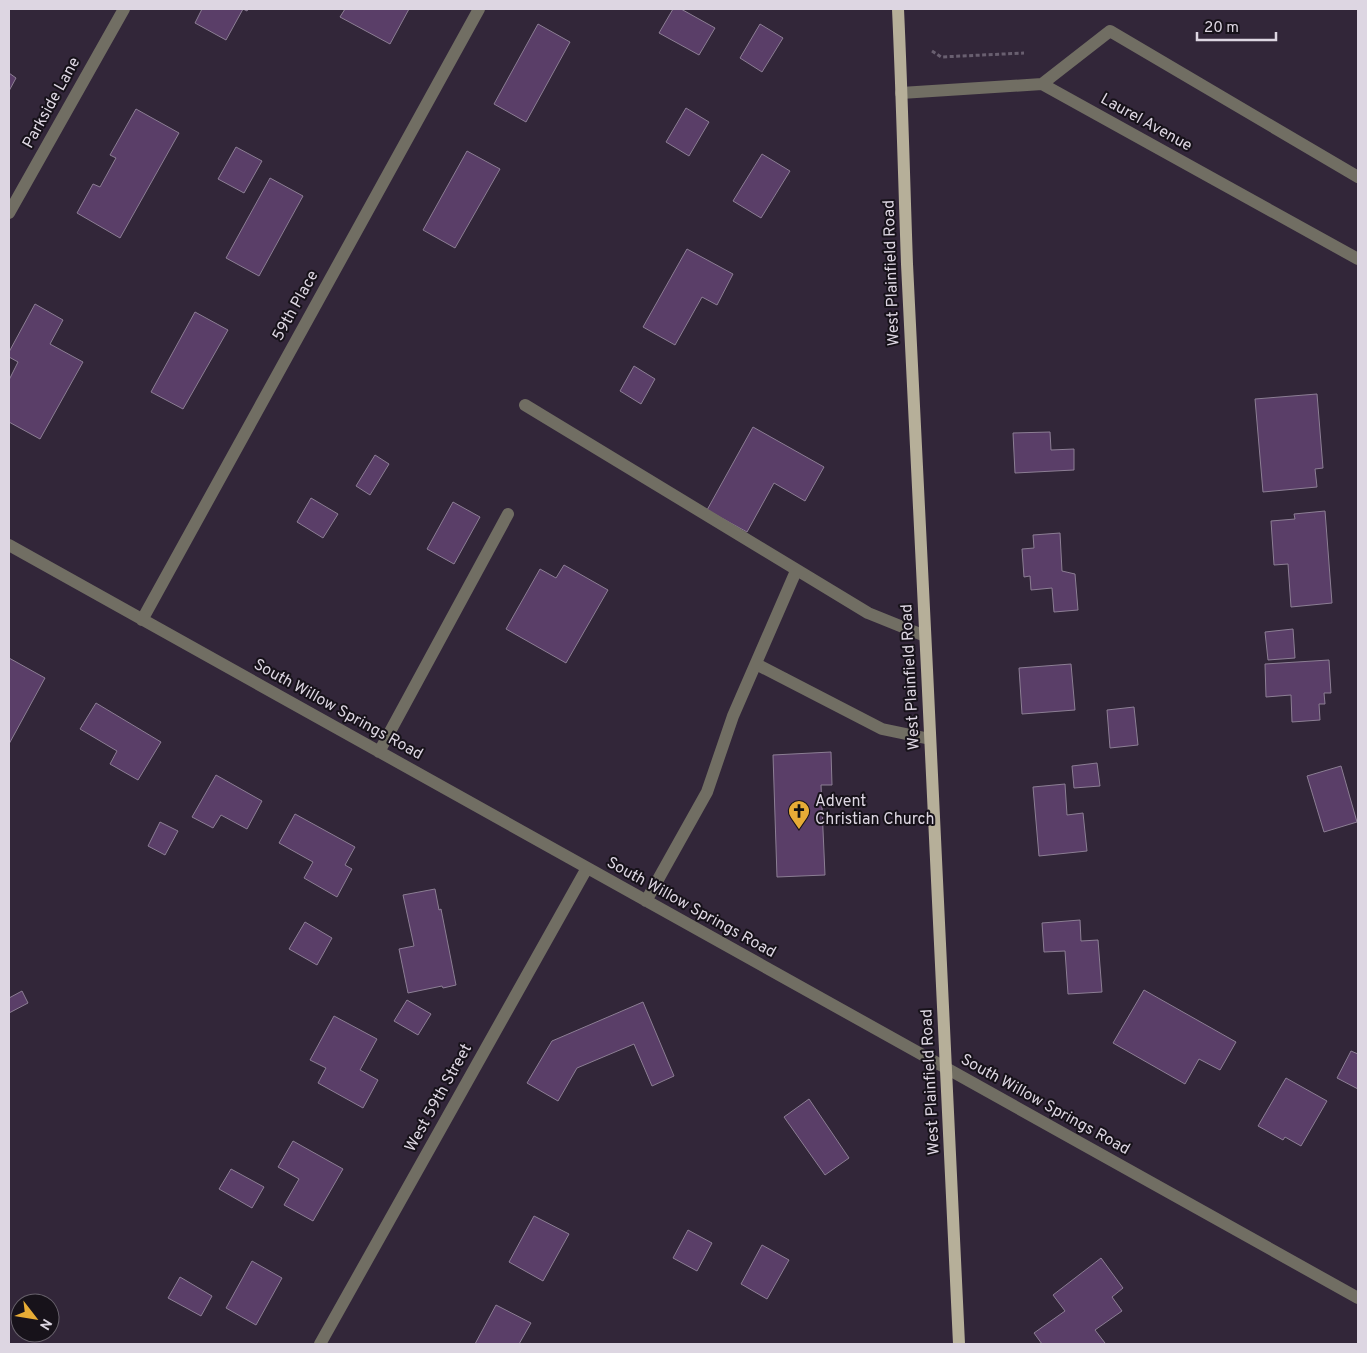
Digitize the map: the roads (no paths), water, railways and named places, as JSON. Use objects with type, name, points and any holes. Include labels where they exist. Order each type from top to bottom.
[{"type":"main road","name":"West Plainfield Road","points":[[898,9],[907,261],[948,1069],[959,1344]]},
{"type":"street","name":"Parkside Lane","points":[[9,213],[124,9]]},
{"type":"street","name":"59th Place","points":[[142,620],[479,9]]},
{"type":"street","points":[[902,93],[1042,84],[1110,31],[1358,177]]},
{"type":"street","name":"Laurel Avenue","points":[[1042,84],[1358,259]]},
{"type":"street","points":[[525,405],[868,613],[925,636]]},
{"type":"street","points":[[379,752],[508,514]]},
{"type":"street","name":"South Willow Springs Road","points":[[9,546],[1358,1298]]},
{"type":"street","points":[[646,901],[707,792],[733,716],[796,571]]},
{"type":"street","points":[[756,664],[882,729],[930,739]]},
{"type":"street","name":"West 59th Street","points":[[320,1344],[586,868]]},
{"type":"place","name":"Advent Christian Church","points":[[799,830]]}]
